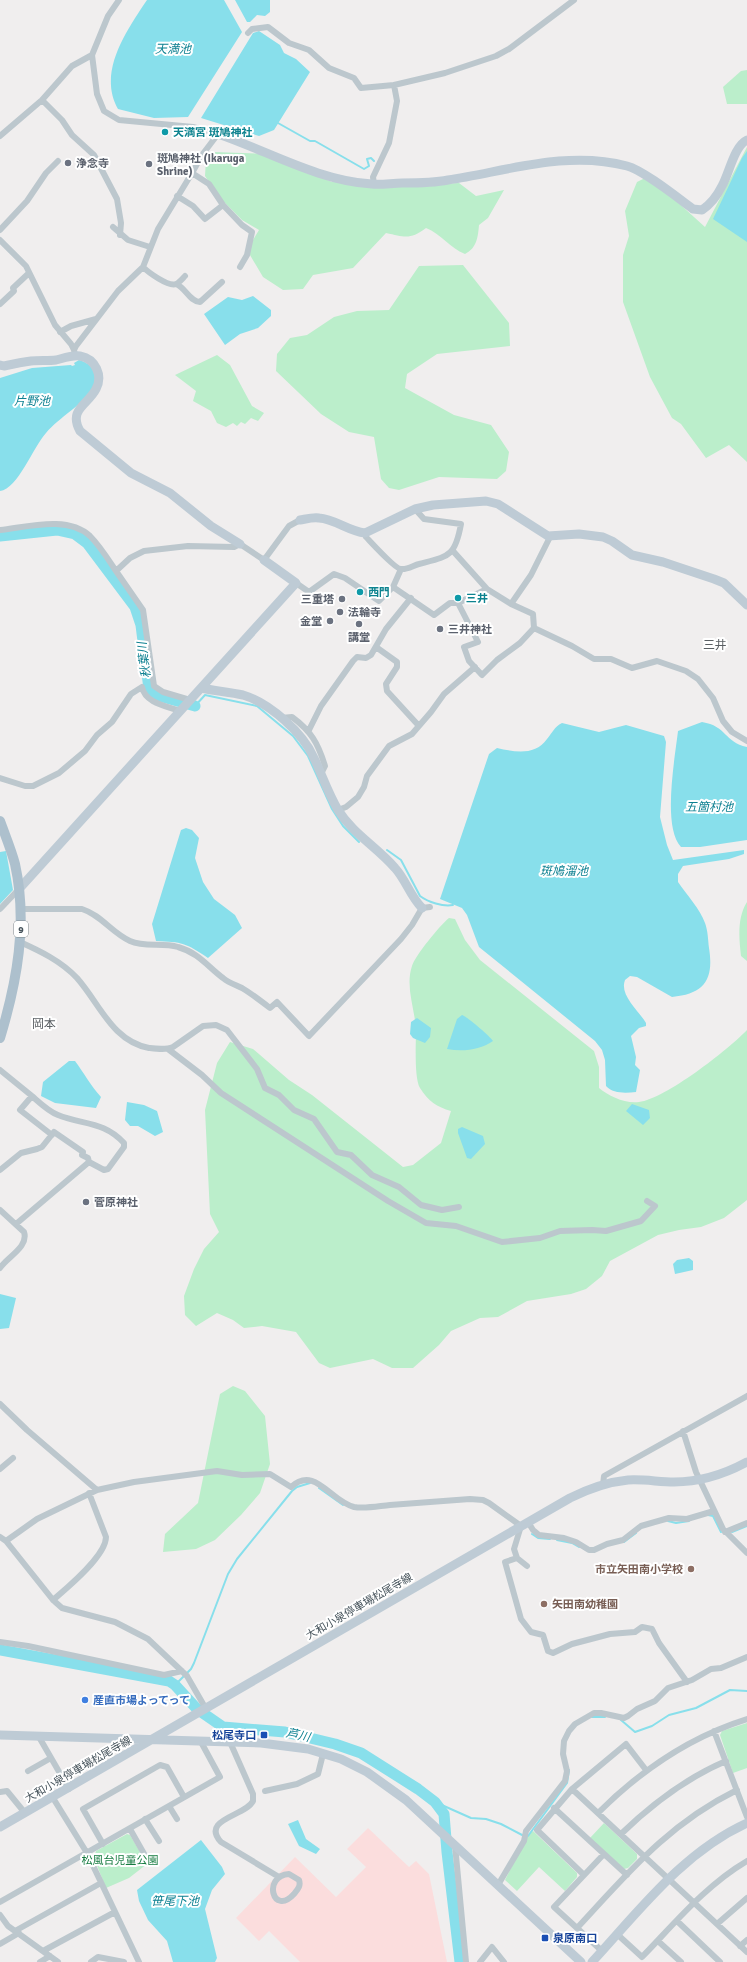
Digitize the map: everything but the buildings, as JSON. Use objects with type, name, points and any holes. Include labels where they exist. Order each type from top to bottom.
[{"type":"main road","name":"9","points":[[0,821],[12,853],[21,909],[20,942],[13,989],[0,1038]]},
{"type":"street","points":[[119,0],[108,16],[92,55],[97,94],[104,111],[119,120],[192,127],[218,134],[256,147],[325,176],[354,183],[374,184],[447,181],[509,167],[540,162],[598,161],[629,166],[693,209],[702,210],[710,204],[723,186],[739,146],[747,140]]},
{"type":"street","points":[[248,33],[252,29],[268,27],[289,43],[308,50],[329,68],[354,78],[361,88],[394,85],[445,73],[496,56],[509,49],[574,0]]},
{"type":"street","points":[[0,136],[42,100],[72,66],[92,55]]},
{"type":"street","points":[[374,184],[373,177],[389,143],[398,101],[394,85]]},
{"type":"street","points":[[42,100],[62,120],[72,135],[94,155],[116,199],[121,223],[120,235]]},
{"type":"street","points":[[0,365],[4,366],[29,361],[54,360],[74,353],[96,319],[122,286],[143,266],[158,229],[202,155],[218,134]]},
{"type":"street","points":[[0,230],[27,200],[46,173],[58,160]]},
{"type":"street","points":[[192,173],[209,184],[223,205],[252,232],[247,255],[240,267]]},
{"type":"street","points":[[177,196],[193,206],[205,220],[223,205]]},
{"type":"street","points":[[113,227],[120,235],[128,240],[150,246]]},
{"type":"street","points":[[0,240],[22,260],[49,315],[60,332],[71,344],[74,353],[89,360],[97,368],[99,375],[96,389],[79,409],[76,416],[77,425],[80,431],[131,473],[170,493],[212,526],[309,592],[334,574],[345,578],[379,600],[393,587],[401,569]]},
{"type":"street","points":[[143,266],[151,274],[170,284],[182,286],[193,300],[200,302],[222,282]]},
{"type":"street","points":[[0,304],[14,291],[13,288],[29,273]]},
{"type":"street","points":[[176,284],[185,276]]},
{"type":"street","points":[[60,332],[71,326],[96,319]]},
{"type":"street","points":[[264,560],[289,526],[300,520],[318,517],[327,519],[357,532],[365,533],[415,509],[433,505],[486,501],[498,504],[550,537],[579,534],[603,537],[612,541],[632,555],[663,562],[724,582],[747,605]]},
{"type":"street","points":[[365,533],[366,536],[394,566],[401,569],[434,561],[453,551],[457,544],[461,524],[424,519],[415,509]]},
{"type":"street","points":[[0,530],[53,525],[80,530],[91,537],[143,610],[154,686],[162,692],[189,700]]},
{"type":"street","points":[[511,604],[530,575],[550,537]]},
{"type":"street","points":[[116,571],[130,558],[144,551],[188,546],[229,548],[240,544]]},
{"type":"street","points":[[453,551],[487,589],[511,604],[533,614],[534,628],[520,643],[497,660],[482,675],[469,661],[464,647],[478,642],[458,603]]},
{"type":"street","points":[[0,909],[296,583]]},
{"type":"street","points":[[393,587],[434,615],[450,603],[458,603],[487,589]]},
{"type":"street","points":[[309,730],[321,706],[356,657],[366,658],[371,655],[386,629],[411,598]]},
{"type":"street","points":[[534,628],[572,646],[594,659],[611,659],[632,668],[657,661],[686,671],[698,679],[713,698],[722,721],[732,732],[747,741]]},
{"type":"street","points":[[376,647],[397,662],[397,667],[386,684],[387,691],[419,726]]},
{"type":"street","points":[[338,810],[346,807],[358,797],[364,787],[367,776],[389,746],[412,734],[444,694],[475,667]]},
{"type":"street","points":[[0,778],[25,786],[33,786],[59,773],[85,751],[97,735],[112,722],[130,694],[142,687],[142,691],[152,701],[181,710]]},
{"type":"street","points":[[21,909],[82,909],[90,912],[122,938],[132,942],[167,945],[187,950],[205,961],[223,978],[242,988],[270,1008],[277,1002],[309,1036],[401,939],[426,907],[410,894],[395,868],[361,837],[338,810],[306,742],[281,718],[252,699],[243,695],[201,688]]},
{"type":"street","points":[[281,718],[292,717],[309,730],[319,748],[325,766],[321,774]]},
{"type":"street","points":[[20,942],[42,952],[64,966],[76,978],[108,1020],[128,1041],[144,1047],[168,1049],[222,1092],[388,1201],[426,1223],[456,1226],[502,1242],[540,1238],[560,1232],[592,1230],[606,1231],[641,1221],[655,1206],[647,1201]]},
{"type":"street","points":[[168,1049],[203,1026],[216,1025],[222,1027],[227,1030],[240,1045],[257,1069],[265,1088],[279,1095],[294,1110],[314,1119],[337,1152],[351,1155],[372,1175],[399,1187],[421,1205],[442,1210],[459,1207]]},
{"type":"street","points":[[0,1070],[56,1114],[103,1126],[124,1143],[124,1147],[108,1169],[104,1170],[89,1162],[88,1158],[82,1154],[83,1152],[70,1142],[54,1132],[52,1134],[20,1110],[32,1096]]},
{"type":"street","points":[[0,1170],[21,1153],[37,1150],[42,1147],[52,1134]]},
{"type":"street","points":[[16,1224],[89,1162]]},
{"type":"street","points":[[0,1210],[24,1232],[25,1240],[0,1267]]},
{"type":"street","points":[[603,1485],[604,1476],[747,1396]]},
{"type":"street","points":[[0,1404],[27,1430],[97,1490]]},
{"type":"street","points":[[683,1431],[699,1480],[714,1511],[725,1532],[747,1554]]},
{"type":"street","points":[[0,1469],[13,1458]]},
{"type":"street","name":"大和小泉停車場松尾寺線","points":[[0,1827],[69,1789],[570,1498],[603,1485],[628,1480],[676,1482],[699,1480],[722,1473],[747,1462]]},
{"type":"street","points":[[6,1541],[37,1519],[97,1490],[159,1477],[211,1471],[242,1475],[270,1474],[291,1487],[303,1479],[310,1480],[320,1485],[341,1502],[360,1508],[470,1499],[483,1500],[525,1524],[539,1535],[564,1538],[576,1542],[589,1550],[594,1550],[607,1544],[623,1540],[641,1526],[669,1518],[687,1519],[714,1511]]},
{"type":"street","points":[[53,1600],[86,1571],[106,1544],[106,1537],[89,1493]]},
{"type":"street","points":[[725,1532],[747,1523]]},
{"type":"street","points":[[525,1524],[514,1549],[517,1558],[528,1566]]},
{"type":"street","points":[[0,1538],[6,1541],[53,1600],[62,1608],[115,1622],[148,1639],[187,1676],[206,1709]]},
{"type":"street","points":[[517,1558],[505,1562],[521,1619],[531,1632],[542,1635],[548,1651],[553,1653],[572,1644],[610,1634],[635,1632],[642,1627],[652,1629],[659,1643],[687,1682]]},
{"type":"street","points":[[0,1642],[28,1646],[164,1675],[182,1671]]},
{"type":"street","points":[[498,1886],[524,1841],[526,1831],[565,1781],[568,1771],[563,1746],[572,1727],[587,1716],[594,1713],[624,1718],[637,1709],[655,1701],[668,1688],[687,1682],[711,1669],[721,1668],[747,1657]]},
{"type":"street","points":[[598,1813],[626,1786],[646,1770],[684,1746],[714,1731],[747,1719]]},
{"type":"street","points":[[714,1731],[747,1817]]},
{"type":"street","points":[[0,1736],[230,1742],[281,1745],[323,1754],[351,1764],[382,1782],[406,1800],[580,1962]]},
{"type":"street","points":[[39,1737],[69,1789]]},
{"type":"street","points":[[0,1902],[130,1829],[220,1776],[201,1742]]},
{"type":"street","points":[[230,1742],[253,1794],[253,1801],[247,1809],[225,1819],[218,1825],[215,1831],[217,1838],[221,1842],[280,1877],[285,1875],[295,1876],[300,1884],[292,1896],[282,1902],[274,1896],[272,1889],[275,1882],[280,1877]]},
{"type":"street","points":[[584,1876],[537,1830],[554,1808],[572,1789],[626,1744],[646,1770]]},
{"type":"street","points":[[265,1791],[297,1784],[318,1774],[323,1754]]},
{"type":"street","points":[[28,1771],[51,1758]]},
{"type":"street","points":[[621,1834],[646,1810],[668,1794],[701,1772],[726,1761]]},
{"type":"street","points":[[103,1844],[83,1808],[160,1765],[167,1767],[184,1797]]},
{"type":"street","points":[[572,1789],[747,1952]]},
{"type":"street","points":[[577,1928],[645,1857],[687,1819],[707,1806],[737,1790]]},
{"type":"street","points":[[0,1792],[7,1791],[25,1813]]},
{"type":"street","points":[[53,1798],[87,1853],[139,1962]]},
{"type":"street","points":[[169,1806],[177,1819]]},
{"type":"street","points":[[554,1808],[627,1875]]},
{"type":"street","points":[[145,1820],[159,1841]]},
{"type":"street","points":[[592,1962],[669,1879],[688,1861],[720,1837],[747,1823]]},
{"type":"street","points":[[130,1829],[148,1859]]},
{"type":"street","points":[[453,1843],[466,1962]]},
{"type":"street","points":[[602,1951],[554,1907],[604,1854]]},
{"type":"street","points":[[618,1935],[645,1960],[658,1941],[694,1903],[721,1879],[747,1862]]},
{"type":"street","points":[[0,1944],[17,1932],[101,1883]]},
{"type":"street","points":[[717,1924],[747,1898]]},
{"type":"street","points":[[43,1951],[115,1912]]},
{"type":"street","points":[[0,1915],[3,1921],[58,1962]]},
{"type":"street","points":[[677,1921],[720,1962]]},
{"type":"street","points":[[740,1946],[747,1940]]},
{"type":"street","points":[[658,1941],[681,1962]]},
{"type":"street","points":[[480,1962],[492,1947],[504,1962]]},
{"type":"street","points":[[40,1962],[50,1956]]},
{"type":"street","points":[[91,1962],[98,1957],[124,1962]]},
{"type":"shaded area","points":[[368,1828],[409,1867],[416,1861],[429,1874],[447,1962],[300,1962],[269,1931],[259,1941],[236,1918],[295,1857],[336,1897],[366,1867],[347,1849]]},
{"type":"green space","points":[[747,70],[747,104],[727,104],[723,87],[741,71]]},
{"type":"green space","points":[[747,147],[747,462],[729,445],[706,458],[681,424],[672,418],[650,377],[623,302],[623,255],[629,236],[625,211],[637,182],[645,178],[673,198],[705,227]]},
{"type":"green space","points":[[215,152],[266,154],[332,182],[459,183],[476,196],[504,190],[488,218],[479,225],[477,238],[472,249],[465,254],[426,228],[411,236],[398,236],[386,233],[353,268],[313,275],[303,289],[283,290],[263,277],[247,250],[259,230],[242,220],[220,198],[205,176],[206,159]]},
{"type":"green space","points":[[463,265],[509,323],[510,346],[437,354],[407,374],[405,388],[454,415],[491,425],[509,452],[506,471],[497,479],[439,477],[399,490],[389,488],[381,479],[374,437],[349,432],[321,414],[276,371],[277,354],[290,338],[307,335],[334,317],[357,311],[389,310],[419,266]]},
{"type":"green space","points":[[217,355],[230,365],[252,406],[264,413],[258,421],[251,418],[245,424],[241,422],[237,426],[233,423],[226,427],[217,423],[211,411],[193,401],[196,391],[175,375]]},
{"type":"green space","points":[[747,902],[747,961],[741,956],[739,935],[740,921]]},
{"type":"green space","points":[[449,918],[455,919],[465,940],[480,960],[594,1051],[599,1067],[599,1088],[618,1099],[628,1102],[639,1102],[650,1099],[664,1092],[680,1083],[711,1061],[747,1030],[747,1200],[724,1218],[701,1227],[658,1235],[610,1261],[602,1276],[586,1289],[571,1294],[527,1301],[498,1317],[480,1318],[451,1331],[439,1345],[413,1368],[392,1368],[373,1359],[330,1368],[319,1363],[296,1332],[262,1326],[244,1328],[233,1320],[217,1313],[196,1326],[185,1315],[184,1296],[194,1269],[204,1249],[219,1232],[210,1214],[205,1110],[217,1063],[230,1042],[253,1049],[289,1080],[312,1095],[403,1167],[413,1165],[441,1143],[451,1111],[441,1108],[430,1100],[423,1093],[418,1083],[416,1030],[410,990],[410,974],[414,961],[418,955],[434,934]]},
{"type":"green space","points":[[233,1386],[245,1391],[265,1416],[270,1464],[260,1493],[241,1515],[215,1540],[196,1549],[163,1552],[165,1534],[198,1503],[220,1394]]},
{"type":"green space","points":[[747,1723],[747,1768],[733,1773],[720,1735],[722,1731]]},
{"type":"green space","points":[[604,1823],[637,1854],[637,1859],[628,1868],[624,1869],[590,1838]]},
{"type":"green space","points":[[533,1831],[577,1873],[577,1877],[565,1891],[539,1867],[517,1891],[505,1880],[527,1836]]},
{"type":"green space","name":"松風台児童公園","points":[[127,1834],[130,1835],[147,1864],[129,1878],[106,1888],[94,1858],[96,1851]]},
{"type":"water","name":"天満池","points":[[147,0],[224,0],[242,32],[188,117],[154,118],[118,109],[112,95],[111,81],[117,52],[131,24]]},
{"type":"water","points":[[235,0],[270,0],[270,12],[265,16],[257,15],[250,22],[247,22]]},
{"type":"water","points":[[259,31],[280,45],[284,53],[296,59],[310,72],[274,130],[259,136],[201,118],[253,33]]},
{"type":"water","points":[[747,151],[747,242],[713,219],[742,158]]},
{"type":"water","points":[[253,296],[271,310],[271,316],[258,328],[240,334],[225,345],[204,314],[228,297],[242,300]]},
{"type":"water","name":"片野池","points":[[79,360],[90,366],[95,373],[96,381],[90,393],[85,399],[51,427],[41,439],[13,483],[7,489],[0,491],[0,378],[32,368],[72,366]]},
{"type":"water","name":"五箇村池","points":[[702,722],[716,727],[734,742],[747,747],[747,840],[700,847],[681,847],[675,837],[671,809],[671,792],[678,731]]},
{"type":"water","name":"斑鳩溜池","points":[[562,723],[599,732],[626,725],[664,736],[666,742],[660,817],[667,845],[673,860],[744,850],[744,854],[729,859],[683,866],[678,874],[678,882],[697,907],[706,926],[710,968],[705,983],[700,988],[692,992],[672,997],[637,977],[630,976],[625,980],[624,986],[627,997],[646,1023],[646,1026],[639,1028],[631,1036],[636,1057],[635,1065],[640,1070],[636,1092],[624,1093],[609,1089],[606,1086],[605,1060],[602,1050],[595,1041],[479,947],[467,915],[462,908],[440,899],[489,754],[497,748],[511,751],[524,751],[537,748],[555,728]]},
{"type":"water","points":[[186,828],[192,830],[199,838],[195,858],[203,882],[214,899],[235,915],[242,928],[208,958],[184,944],[156,941],[152,924],[181,830]]},
{"type":"water","points":[[6,851],[13,890],[0,904],[0,852]]},
{"type":"water","points":[[462,1015],[478,1026],[493,1041],[471,1050],[447,1049],[457,1019]]},
{"type":"water","points":[[417,1018],[431,1028],[430,1037],[425,1043],[413,1038],[410,1034],[411,1022]]},
{"type":"water","points":[[69,1061],[75,1061],[101,1097],[96,1108],[55,1103],[41,1096],[43,1082]]},
{"type":"water","points":[[127,1102],[144,1105],[157,1111],[163,1132],[155,1136],[138,1126],[130,1126],[125,1120]]},
{"type":"water","points":[[632,1104],[649,1110],[650,1118],[643,1125],[626,1111]]},
{"type":"water","points":[[462,1127],[483,1136],[485,1144],[471,1159],[467,1158],[458,1133],[458,1129]]},
{"type":"water","points":[[689,1258],[693,1261],[693,1270],[675,1274],[673,1264],[677,1260]]},
{"type":"water","points":[[0,1294],[16,1298],[9,1328],[0,1329]]},
{"type":"water","points":[[298,1820],[306,1839],[320,1849],[316,1854],[299,1846],[288,1824]]},
{"type":"water","name":"笹尾下池","points":[[201,1840],[222,1867],[225,1874],[212,1890],[205,1909],[217,1958],[215,1962],[173,1962],[167,1941],[148,1920],[139,1901],[137,1890]]},
{"type":"waterway","points":[[278,123],[310,141],[315,141],[364,169],[369,166],[367,159],[371,158],[374,161]]},
{"type":"waterway","name":"秋葉川","points":[[0,536],[57,530],[75,534],[87,543],[135,607],[141,625],[149,689],[156,695],[195,706]]},
{"type":"waterway","name":"秋葉川","points":[[195,706],[205,695],[257,706],[293,736],[308,756],[332,809],[343,826],[359,842]]},
{"type":"waterway","name":"秋葉川","points":[[387,850],[401,860],[420,896],[436,904],[453,905]]},
{"type":"waterway","points":[[175,1685],[191,1669],[194,1663],[228,1574],[237,1559],[292,1491],[297,1487],[310,1483]]},
{"type":"waterway","points":[[319,1488],[343,1505]]},
{"type":"waterway","points":[[708,1515],[713,1516],[721,1532]]},
{"type":"waterway","points":[[668,1521],[676,1523],[689,1521]]},
{"type":"waterway","points":[[732,1532],[747,1526]]},
{"type":"waterway","points":[[624,1542],[636,1533]]},
{"type":"waterway","points":[[532,1534],[538,1538],[550,1539]]},
{"type":"waterway","points":[[557,1540],[572,1543],[579,1547]]},
{"type":"waterway","name":"芦川","points":[[0,1650],[169,1681],[175,1685],[197,1709],[223,1727],[285,1732],[335,1744],[361,1753],[418,1789],[435,1802],[444,1814],[460,1962]]},
{"type":"waterway","points":[[621,1720],[635,1732],[652,1726],[669,1715],[696,1708],[730,1690],[747,1691]]},
{"type":"waterway","points":[[592,1717],[605,1717]]},
{"type":"waterway","points":[[528,1836],[567,1783],[569,1770]]},
{"type":"waterway","points":[[435,1802],[471,1818],[486,1819],[501,1824],[524,1836]]},
{"type":"place","name":"天満宮 斑鳩神社","points":[[165,132]]},
{"type":"place","name":"浄念寺","points":[[68,163]]},
{"type":"place","name":"斑鳩神社 (Ikaruga Shrine)","points":[[149,164]]},
{"type":"place","name":"西門","points":[[360,592]]},
{"type":"place","name":"三井","points":[[458,598]]},
{"type":"place","name":"三重塔","points":[[342,599]]},
{"type":"place","name":"法輪寺","points":[[340,612]]},
{"type":"place","name":"金堂","points":[[330,621]]},
{"type":"place","name":"講堂","points":[[359,624]]},
{"type":"place","name":"三井神社","points":[[440,629]]},
{"type":"place","name":"菅原神社","points":[[86,1202]]},
{"type":"place","name":"市立矢田南小学校","points":[[691,1569]]},
{"type":"place","name":"矢田南幼稚園","points":[[544,1604]]},
{"type":"place","name":"産直市場よってって","points":[[85,1700]]},
{"type":"place","name":"松尾寺口","points":[[264,1735]]},
{"type":"place","name":"泉原南口","points":[[545,1938]]},
{"type":"district","name":"三井","points":[[715,645]]},
{"type":"district","name":"岡本","points":[[44,1024]]}]
